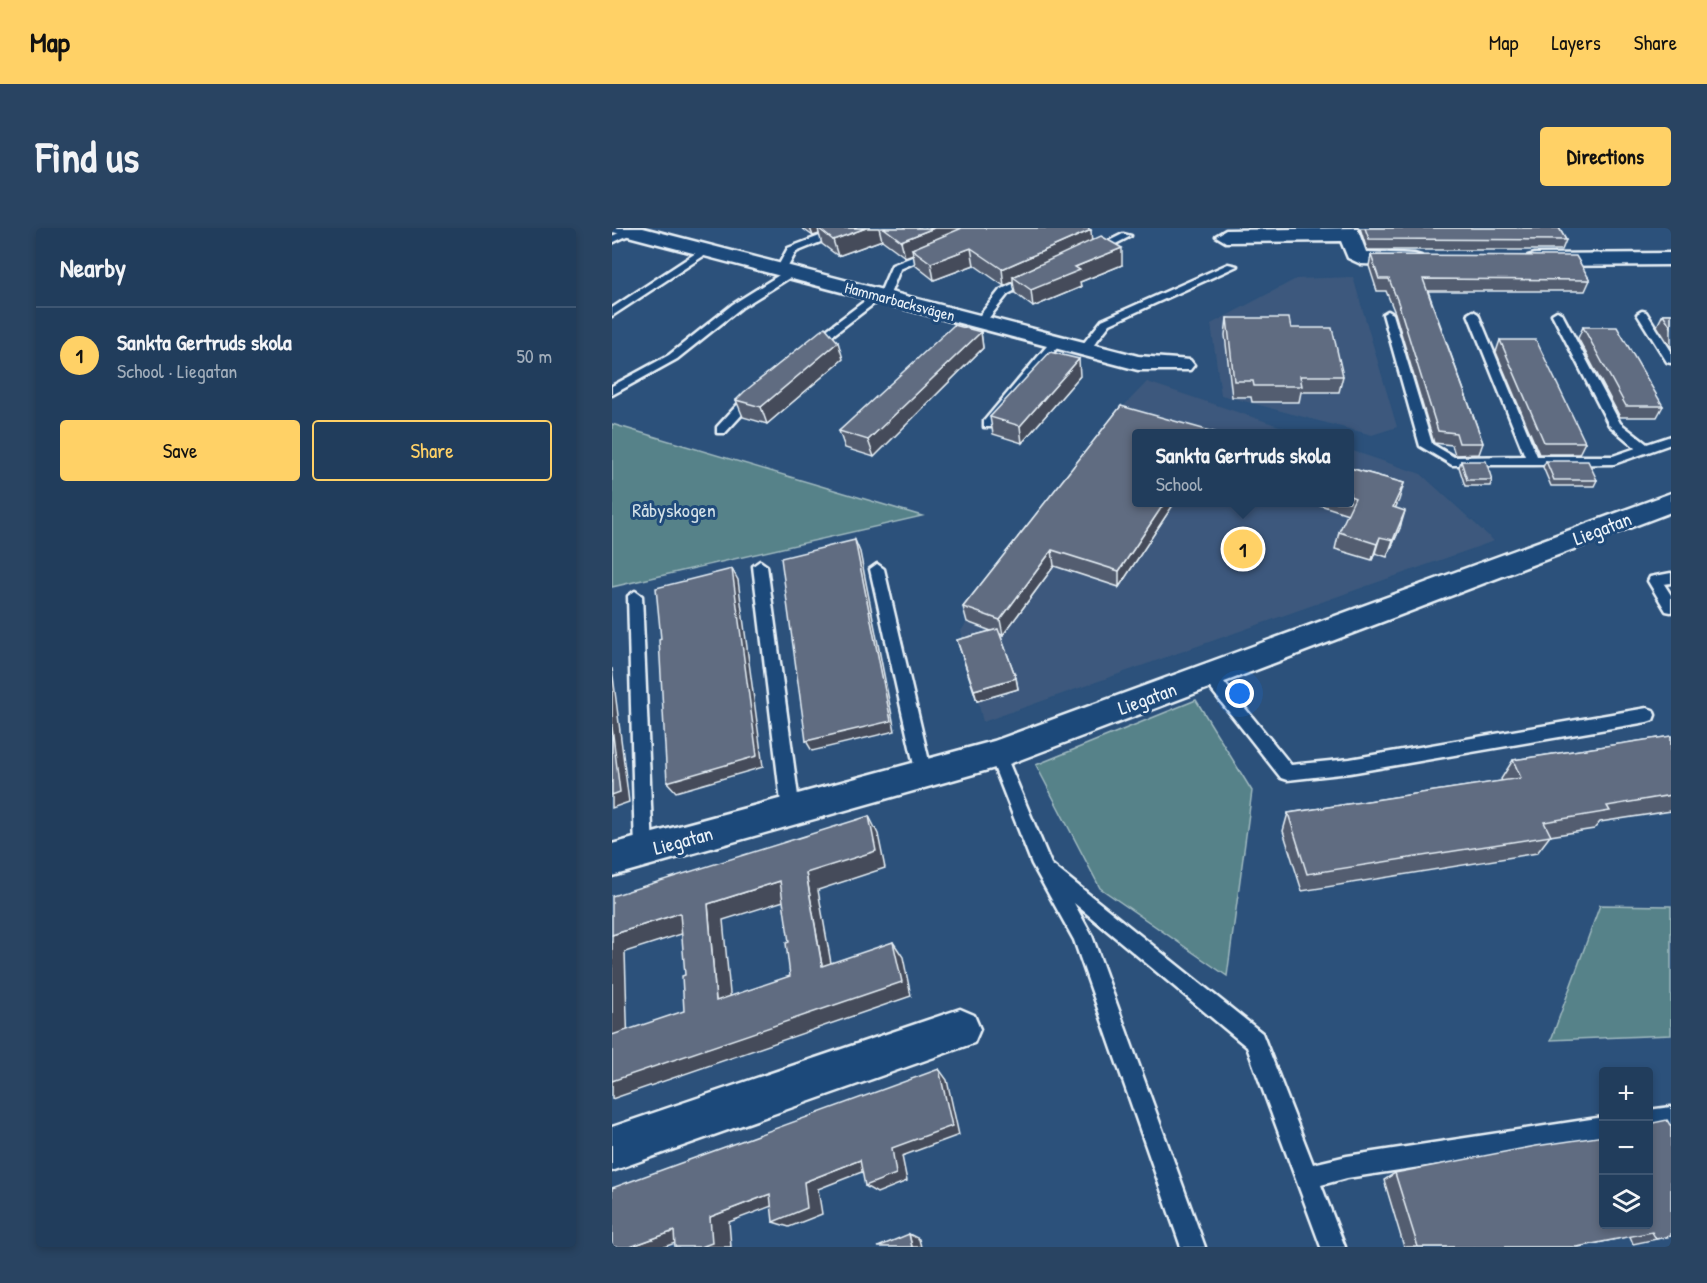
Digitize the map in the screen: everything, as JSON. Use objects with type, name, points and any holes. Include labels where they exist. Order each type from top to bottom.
[{"type":"street","name":"Hammarbacksvägen","points":[[629,232],[881,296],[970,324],[1056,342],[1138,363],[1182,366]]},
{"type":"street","points":[[1226,236],[1348,232],[1355,254],[1361,258],[1438,260]]},
{"type":"street","points":[[1509,260],[1671,259]]},
{"type":"street","name":"Liegatan","points":[[612,860],[997,754],[1671,502]]},
{"type":"street","points":[[612,1149],[960,1029]]},
{"type":"lane","points":[[612,391],[673,357],[743,302],[786,272],[792,250],[850,228]]},
{"type":"lane","points":[[1086,254],[1126,236]]},
{"type":"lane","points":[[799,356],[881,296],[896,267],[950,245]]},
{"type":"lane","points":[[612,313],[706,251]]},
{"type":"lane","points":[[1085,349],[1106,322],[1232,266]]},
{"type":"lane","points":[[970,324],[1004,291],[1045,273]]},
{"type":"lane","points":[[1388,314],[1426,446],[1452,461],[1614,459],[1671,440]]},
{"type":"lane","points":[[1473,314],[1533,460]]},
{"type":"lane","points":[[1557,314],[1615,425],[1645,449]]},
{"type":"lane","points":[[1642,314],[1671,360]]},
{"type":"lane","points":[[988,424],[1056,342]]},
{"type":"lane","points":[[721,430],[747,399],[764,385]]},
{"type":"lane","points":[[760,566],[791,811]]},
{"type":"lane","points":[[877,569],[924,774]]},
{"type":"lane","points":[[1671,578],[1655,581],[1671,607]]},
{"type":"lane","points":[[635,596],[645,851]]},
{"type":"lane","points":[[1209,675],[1287,773],[1350,766],[1647,715]]},
{"type":"lane","points":[[997,754],[1041,864],[1082,936],[1193,1247]]},
{"type":"lane","points":[[1041,864],[1255,1040],[1333,1247]]},
{"type":"lane","points":[[1653,1120],[1671,1118]]},
{"type":"lane","points":[[1307,1177],[1347,1167],[1599,1129]]},
{"type":"shaded area","points":[[1353,277],[1397,427],[1372,435],[1221,395],[1211,324],[1296,279]]},
{"type":"shaded area","points":[[1147,382],[1288,429],[1132,429],[1132,507],[1354,507],[1354,451],[1421,474],[1494,541],[983,722],[961,631],[1058,484],[1110,420]]},
{"type":"green space","name":"Råbyskogen","points":[[612,424],[922,516],[612,587]]},
{"type":"green space","points":[[1196,700],[1252,791],[1227,976],[1100,888],[1036,765]]},
{"type":"green space","points":[[1600,905],[1671,906],[1671,1035],[1551,1040]]},
{"type":"building","points":[[818,228],[866,228],[833,240]]},
{"type":"building","points":[[884,228],[934,228],[901,241]]},
{"type":"building","points":[[962,228],[1088,228],[1091,230],[1002,269],[971,248],[931,263],[912,249]]},
{"type":"building","points":[[1365,228],[1559,228],[1566,240],[1369,239]]},
{"type":"building","points":[[1101,236],[1122,248],[1075,267],[1080,270],[1031,290],[1013,277]]},
{"type":"building","points":[[1371,255],[1576,256],[1590,280],[1423,279],[1483,443],[1459,443],[1456,433],[1438,431],[1398,302],[1389,279],[1379,279]]},
{"type":"building","points":[[1663,314],[1671,314],[1671,327]]},
{"type":"building","points":[[1227,318],[1289,318],[1291,328],[1332,328],[1343,376],[1300,376],[1302,386],[1254,386],[1253,381],[1234,381]]},
{"type":"building","points":[[954,325],[981,332],[868,440],[839,431]]},
{"type":"building","points":[[825,327],[838,342],[761,407],[736,400],[744,392]]},
{"type":"building","points":[[1583,327],[1617,327],[1663,406],[1626,406]]},
{"type":"building","points":[[1500,340],[1536,340],[1585,442],[1544,442]]},
{"type":"building","points":[[1050,352],[1079,359],[1020,426],[990,417]]},
{"type":"building","points":[[1121,406],[1203,429],[1132,429],[1132,507],[1162,507],[1119,571],[1052,550],[1000,620],[963,607]]},
{"type":"building","points":[[1461,461],[1486,461],[1492,480],[1467,480]]},
{"type":"building","points":[[1546,461],[1588,461],[1597,480],[1554,480]]},
{"type":"building","points":[[1354,469],[1404,483],[1393,507],[1405,511],[1393,540],[1380,537],[1377,544],[1339,532],[1351,507],[1354,507]]},
{"type":"building","points":[[855,540],[891,721],[806,741],[781,558]]},
{"type":"building","points":[[732,569],[757,756],[667,782],[659,640],[661,639],[656,588]]},
{"type":"building","points":[[998,629],[1016,678],[974,690],[957,640]]},
{"type":"building","points":[[612,727],[620,792],[612,795]]},
{"type":"building","points":[[1671,736],[1671,795],[1607,806],[1610,811],[1544,822],[1551,836],[1307,874],[1288,813],[1521,778],[1513,760]]},
{"type":"building","points":[[869,816],[876,851],[806,873],[822,966],[893,942],[902,982],[612,1081],[612,1035],[684,1011],[682,976],[685,975],[680,913],[612,935],[612,896]],"holes":[[[780,881],[789,942],[786,943],[790,976],[716,1001],[708,904]]]},
{"type":"building","points":[[939,1069],[952,1126],[892,1148],[896,1174],[865,1186],[860,1160],[804,1182],[807,1208],[773,1222],[770,1194],[710,1217],[712,1243],[701,1247],[675,1247],[674,1231],[630,1247],[612,1247],[612,1188]]},
{"type":"building","points":[[1667,1120],[1671,1125],[1671,1236],[1656,1239],[1652,1232],[1577,1247],[1418,1247],[1395,1173],[1536,1146],[1599,1137],[1599,1229],[1653,1229],[1653,1123]]},
{"type":"building","points":[[909,1234],[912,1247],[878,1247]]},
{"type":"place","name":"Sankta Gertruds skola","points":[[1243,549]]}]
